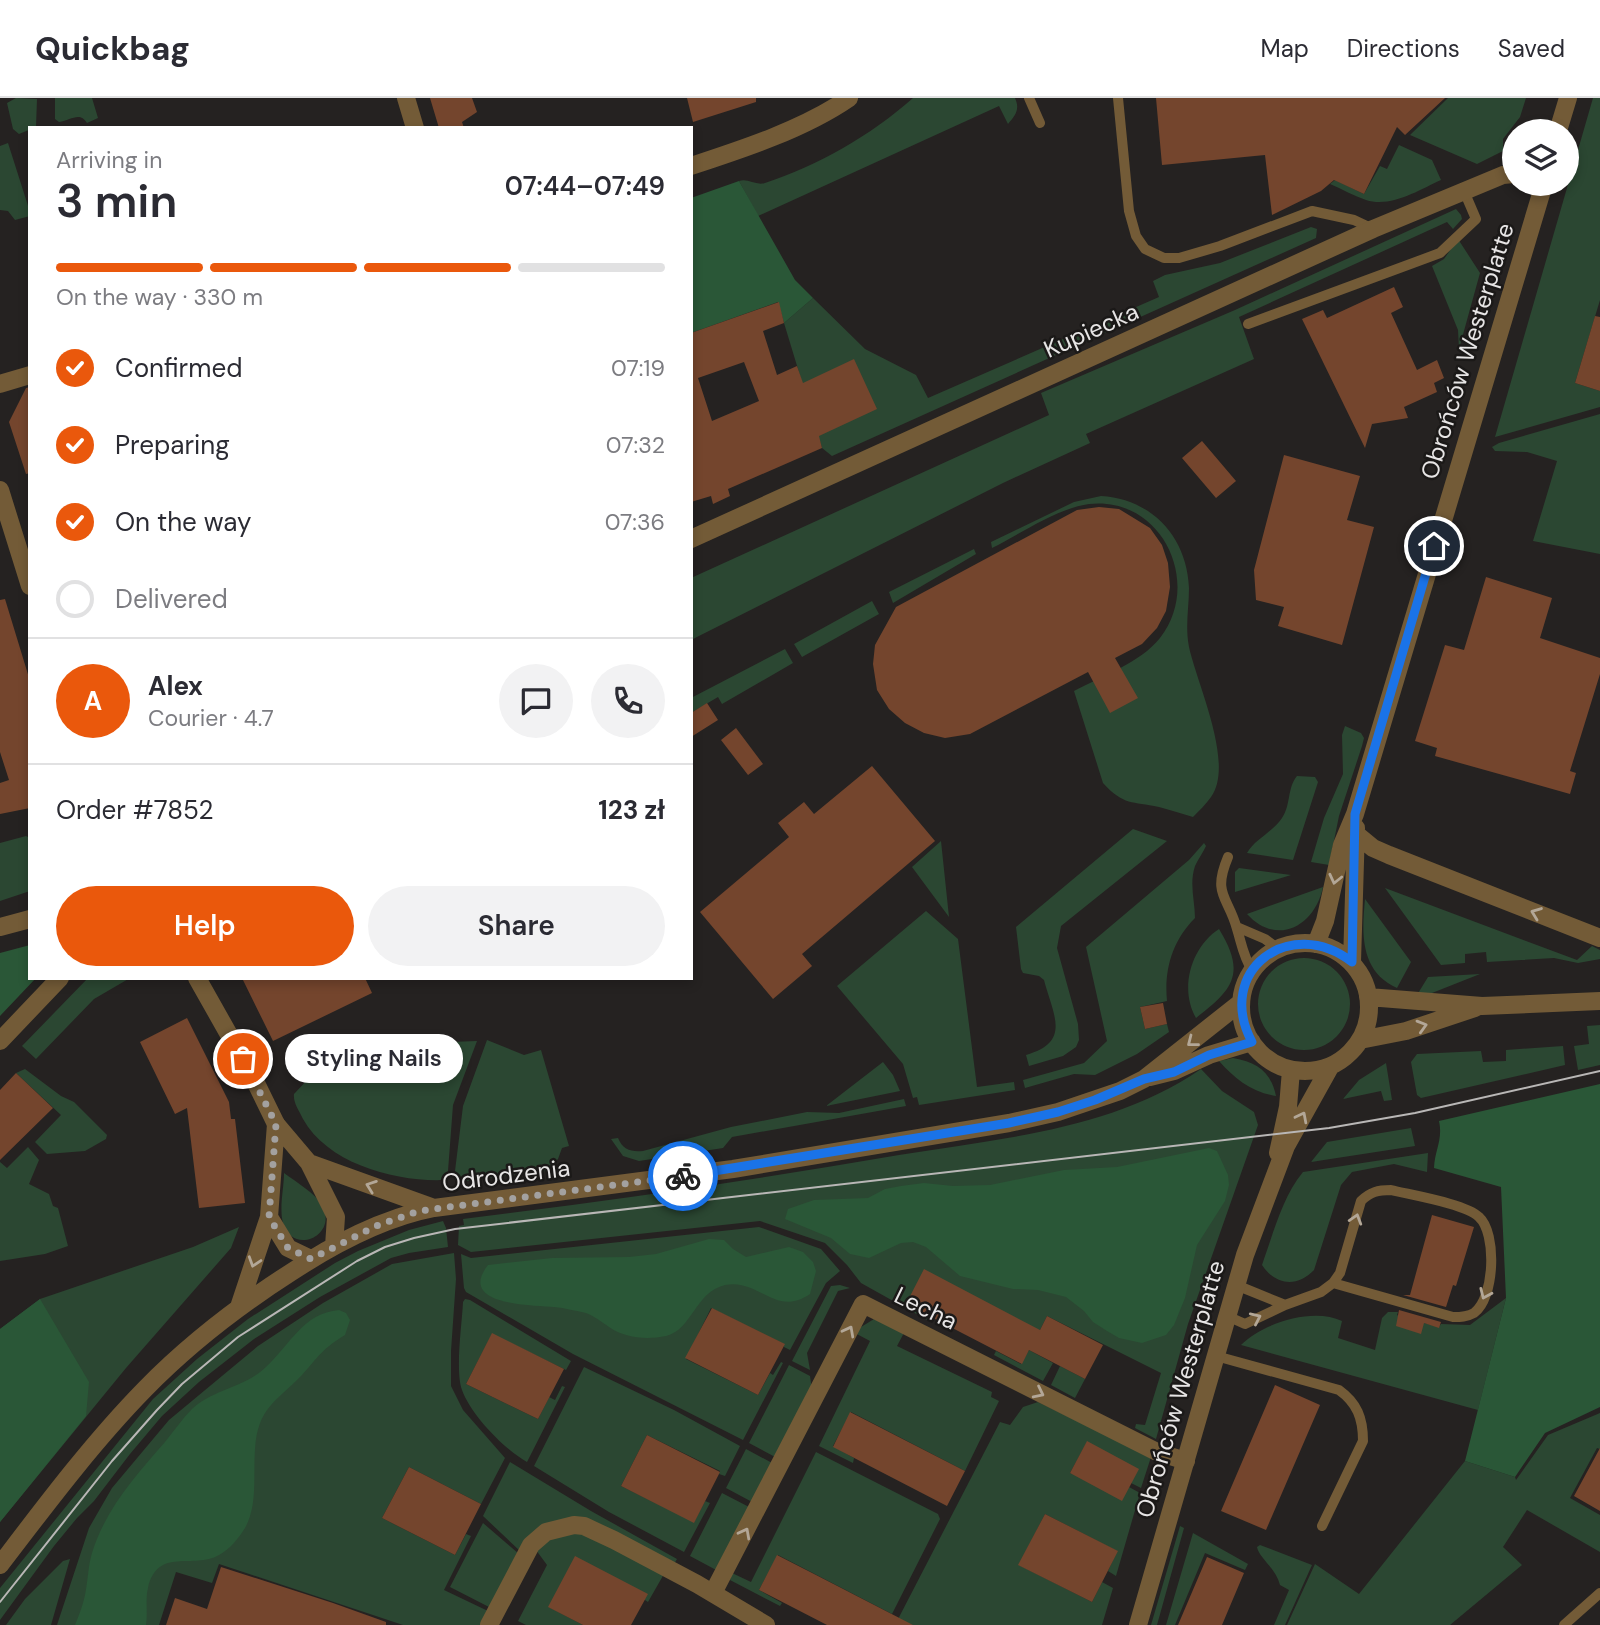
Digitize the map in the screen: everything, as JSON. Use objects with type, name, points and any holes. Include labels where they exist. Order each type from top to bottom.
[{"type":"street","points":[[405,98],[414,126]]},
{"type":"street","points":[[693,165],[736,151],[830,111],[849,98]]},
{"type":"street","points":[[1561,119],[1567,98]]},
{"type":"street","name":"Kupiecka","points":[[693,538],[1373,229],[1502,175]]},
{"type":"street","name":"Obrońców Westerplatte","points":[[1316,944],[1325,921],[1342,845],[1355,814],[1540,196]]},
{"type":"street","points":[[0,384],[28,376]]},
{"type":"street","points":[[0,490],[28,580]]},
{"type":"street","name":"Obrońców Westerplatte","points":[[1352,962],[1355,814]]},
{"type":"street","points":[[1356,834],[1373,848],[1389,855],[1600,937]]},
{"type":"street","points":[[0,927],[28,920]]},
{"type":"street","points":[[1293,944],[1316,944],[1330,948],[1352,962],[1360,974],[1368,997],[1368,1017],[1360,1040],[1347,1056],[1330,1067],[1311,1071],[1291,1070],[1273,1063],[1252,1042],[1244,1029],[1240,1003],[1245,983],[1252,970],[1277,948],[1293,944]]},
{"type":"street","points":[[0,1041],[58,980]]},
{"type":"street","points":[[198,980],[276,1124],[309,1163],[336,1217],[334,1246]]},
{"type":"street","points":[[1368,997],[1482,1006],[1600,1001]]},
{"type":"street","name":"Odrodzenia","points":[[1144,1079],[1240,1003]]},
{"type":"street","points":[[1360,1040],[1406,1031],[1482,1006]]},
{"type":"street","name":"Odrodzenia","points":[[0,1565],[106,1432],[144,1390],[189,1347],[239,1307],[311,1259],[404,1215],[434,1208],[733,1169],[1009,1123],[1095,1100],[1144,1079],[1174,1072],[1209,1055],[1252,1042]]},
{"type":"street","name":"Obrońców Westerplatte","points":[[1138,1625],[1236,1285],[1276,1168],[1330,1067]]},
{"type":"street","name":"Obrońców Westerplatte","points":[[1276,1168],[1288,1107],[1291,1070]]},
{"type":"street","points":[[239,1307],[269,1217],[276,1124]]},
{"type":"street","points":[[309,1163],[434,1208]]},
{"type":"street","points":[[269,1217],[288,1248],[311,1259]]},
{"type":"street","name":"Lecha","points":[[713,1593],[863,1304],[1157,1452],[1186,1461]]},
{"type":"street","points":[[489,1625],[531,1545],[546,1532],[564,1526],[584,1526],[596,1531],[713,1593],[764,1624]]},
{"type":"lane","points":[[1029,98],[1040,122]]},
{"type":"lane","points":[[1118,98],[1129,211],[1136,236],[1145,249],[1164,258],[1179,258],[1230,243],[1312,211],[1354,220],[1373,229]]},
{"type":"lane","points":[[1248,324],[1440,253],[1476,219],[1464,191]]},
{"type":"lane","points":[[1228,857],[1221,874],[1221,892],[1237,927],[1242,954],[1252,970]]},
{"type":"lane","points":[[1237,927],[1265,939],[1277,948]]},
{"type":"lane","points":[[1227,1316],[1245,1324],[1321,1292],[1333,1283],[1340,1273],[1361,1201],[1379,1190],[1391,1190],[1471,1211],[1487,1225],[1490,1237],[1490,1282],[1484,1299],[1475,1312],[1465,1317],[1452,1317],[1333,1283]]},
{"type":"lane","points":[[1236,1285],[1285,1305]]},
{"type":"lane","points":[[1216,1356],[1339,1390],[1352,1399],[1363,1426],[1363,1441],[1322,1526]]},
{"type":"lane","points":[[1564,1625],[1600,1593]]},
{"type":"green space","points":[[16,98],[37,99],[36,126],[28,126],[28,130],[19,134],[13,129],[7,103]]},
{"type":"green space","points":[[55,98],[92,98],[98,118],[87,123],[78,117],[59,122],[55,119]]},
{"type":"green space","points":[[913,98],[1015,98],[1017,109],[1008,124],[999,106],[758,216],[739,181],[765,183],[824,158],[862,137]]},
{"type":"green space","points":[[1448,98],[1526,98],[1518,119],[1502,119],[1502,152],[1477,164],[1410,135]]},
{"type":"green space","points":[[1593,98],[1600,98],[1600,300],[1575,383],[1600,391],[1600,407],[1495,437],[1565,196],[1579,196],[1579,146]]},
{"type":"green space","points":[[8,143],[28,206],[28,217],[15,220],[8,211],[0,210],[0,146]]},
{"type":"green space","points":[[1399,145],[1432,160],[1441,180],[1405,197],[1385,202],[1366,200],[1330,184],[1335,180],[1364,194],[1380,166],[1387,169]]},
{"type":"green space","points":[[739,181],[795,280],[813,298],[784,323],[778,302],[693,332],[693,197]]},
{"type":"green space","points":[[1456,209],[1461,215],[1462,219],[1453,229],[1447,222],[1239,317],[1254,359],[1086,434],[1090,443],[1003,483],[693,639],[693,577],[1049,415],[1041,393],[1235,310]]},
{"type":"green space","points":[[1311,227],[1317,229],[1316,238],[832,456],[822,448],[784,323],[813,298],[865,349],[916,375],[928,398],[1159,297],[1153,281],[1165,275],[1220,263]]},
{"type":"green space","points":[[1458,239],[1480,273],[1459,349],[1458,330],[1432,266],[1444,259]]},
{"type":"green space","points":[[1600,414],[1600,554],[1533,541],[1557,461],[1527,452],[1495,451],[1492,447]]},
{"type":"green space","points":[[1101,496],[1136,504],[1151,513],[1174,537],[1187,570],[1189,647],[1212,724],[1219,765],[1217,783],[1211,797],[1193,817],[1123,799],[1103,783],[1074,691],[1142,655],[1160,638],[1172,616],[1177,593],[1176,569],[1168,547],[1155,528],[1137,514],[1115,505],[1089,504],[1052,516],[992,548],[991,542],[1074,502]]},
{"type":"green space","points":[[974,549],[976,554],[893,603],[889,592]]},
{"type":"green space","points":[[872,601],[879,614],[802,657],[794,644]]},
{"type":"green space","points":[[785,649],[793,663],[722,704],[718,697],[693,712],[693,697]]},
{"type":"green space","points":[[1345,726],[1361,733],[1364,738],[1362,746],[1339,816],[1329,865],[1311,862],[1324,818],[1343,774],[1342,735]]},
{"type":"green space","points":[[1297,776],[1315,777],[1318,782],[1293,860],[1247,853],[1282,818]]},
{"type":"green space","points":[[1133,829],[1167,841],[1061,926],[1057,948],[1078,1024],[1079,1040],[1076,1047],[1063,1056],[1029,1066],[1026,1055],[1049,1043],[1056,1026],[1044,980],[1039,976],[1023,973],[1021,969],[1016,927]]},
{"type":"green space","points":[[28,837],[28,892],[0,901],[0,843]]},
{"type":"green space","points":[[941,841],[949,917],[912,867]]},
{"type":"green space","points":[[1204,843],[1206,846],[1195,866],[1192,879],[1195,918],[1181,936],[1171,956],[1167,1001],[1140,1007],[1145,1029],[1167,1024],[1169,1032],[1137,1054],[1095,1075],[1074,1074],[1025,1088],[1023,1080],[1084,1063],[1107,1041],[1086,947],[1189,860]]},
{"type":"green space","points":[[1239,868],[1291,875],[1235,892],[1235,872]]},
{"type":"green space","points":[[1323,887],[1312,912],[1293,928],[1270,929],[1247,914]]},
{"type":"green space","points":[[1385,888],[1577,960],[1592,946],[1600,950],[1600,959],[1578,963],[1554,958],[1487,962],[1486,952],[1465,954],[1465,963],[1441,965]]},
{"type":"green space","points":[[1365,899],[1411,962],[1397,988],[1385,981],[1369,961],[1363,924]]},
{"type":"green space","points":[[926,911],[958,939],[977,1087],[1014,1082],[1015,1090],[919,1105],[917,1097],[913,1098],[903,1064],[837,986]]},
{"type":"green space","points":[[1219,929],[1232,957],[1232,979],[1219,998],[1196,1018],[1188,994],[1191,969],[1201,946]]},
{"type":"green space","points":[[28,946],[28,980],[34,980],[0,1016],[0,953]]},
{"type":"green space","points":[[1304,958],[1330,966],[1342,978],[1350,1004],[1342,1030],[1330,1042],[1304,1050],[1278,1042],[1266,1030],[1258,1004],[1266,978],[1278,966]]},
{"type":"green space","points":[[1480,974],[1432,993],[1417,995],[1428,977]]},
{"type":"green space","points":[[86,980],[127,980],[94,999],[36,1059],[22,1046]]},
{"type":"green space","points":[[1600,1025],[1600,1065],[1578,1070],[1574,1046],[1589,1044],[1587,1026]]},
{"type":"green space","points":[[404,1040],[477,1041],[453,1105],[448,1171],[444,1180],[405,1178],[346,1159],[314,1135],[294,1100],[294,1094],[325,1061],[358,1046],[366,1060]]},
{"type":"green space","points":[[487,1040],[524,1055],[541,1050],[569,1146],[562,1148],[558,1159],[546,1171],[458,1182],[455,1171],[463,1106]]},
{"type":"green space","points":[[1563,1046],[1565,1065],[1421,1098],[1417,1095],[1411,1062],[1417,1054],[1481,1051],[1483,1062],[1506,1061],[1506,1050]]},
{"type":"green space","points":[[1233,1058],[1256,1065],[1267,1074],[1276,1096],[1244,1084],[1219,1061]]},
{"type":"green space","points":[[883,1062],[900,1091],[826,1106]]},
{"type":"green space","points":[[1386,1063],[1392,1100],[1384,1101],[1381,1091],[1343,1099],[1359,1080]]},
{"type":"green space","points":[[25,1069],[61,1096],[74,1102],[107,1135],[106,1139],[85,1151],[47,1154],[35,1142],[61,1115],[16,1073]]},
{"type":"green space","points":[[1201,1069],[1222,1091],[1254,1112],[1258,1125],[1188,1324],[1156,1439],[1135,1428],[1136,1424],[1145,1425],[1161,1373],[1047,1316],[1040,1330],[907,1304],[931,1317],[929,1321],[861,1283],[825,1243],[760,1221],[471,1252],[458,1245],[459,1226],[464,1225],[463,1219],[736,1181],[1017,1136],[1094,1119],[1131,1106],[1167,1090]]},
{"type":"green space","points":[[1600,1084],[1600,1407],[1545,1433],[1515,1477],[1465,1461],[1506,1298],[1501,1187],[1434,1168],[1440,1134],[1439,1121]]},
{"type":"green space","points":[[904,1099],[906,1106],[732,1137],[723,1148],[639,1161],[623,1156],[611,1139],[618,1138],[628,1149],[643,1151],[731,1127],[807,1112],[839,1113]]},
{"type":"green space","points":[[1411,1128],[1415,1146],[1311,1162],[1327,1142]]},
{"type":"green space","points":[[28,1147],[39,1160],[29,1184],[49,1194],[53,1206],[58,1208],[68,1246],[45,1254],[0,1261],[0,1162],[7,1168]]},
{"type":"green space","points":[[1209,1148],[1217,1151],[1228,1175],[1229,1185],[1225,1201],[1197,1245],[1185,1298],[1174,1325],[1166,1335],[1142,1343],[1119,1338],[1107,1331],[1066,1297],[1038,1290],[1013,1289],[960,1276],[926,1247],[913,1242],[901,1243],[869,1258],[850,1254],[831,1238],[785,1219],[788,1209],[814,1200],[868,1198],[885,1189],[924,1183],[953,1186],[990,1185],[1064,1170],[1117,1167]]},
{"type":"green space","points":[[1428,1153],[1427,1172],[1394,1164],[1352,1172],[1341,1185],[1314,1270],[1307,1276],[1294,1282],[1286,1282],[1273,1277],[1262,1265],[1275,1225],[1303,1172]]},
{"type":"green space","points":[[284,1173],[310,1192],[322,1205],[326,1216],[324,1226],[320,1233],[312,1238],[295,1238],[288,1233],[283,1223]]},
{"type":"green space","points":[[443,1221],[448,1247],[391,1258],[320,1297],[254,1339],[199,1382],[162,1416],[130,1454],[94,1501],[54,1546],[0,1620],[0,1588],[153,1399],[197,1359],[248,1319],[335,1263],[409,1230]]},
{"type":"green space","points":[[239,1227],[231,1248],[126,1368],[0,1522],[0,1329],[40,1299],[193,1247]]},
{"type":"green space","points":[[759,1227],[821,1249],[840,1271],[826,1283],[790,1350],[784,1347],[784,1344],[711,1308],[686,1359],[758,1395],[770,1373],[773,1375],[781,1362],[783,1363],[743,1440],[573,1354],[466,1292],[464,1288],[461,1254],[471,1258]]},
{"type":"green space","points":[[709,1239],[724,1240],[746,1257],[789,1247],[803,1252],[813,1262],[816,1271],[810,1294],[787,1302],[748,1287],[725,1285],[707,1295],[675,1332],[666,1336],[643,1338],[615,1331],[586,1313],[502,1301],[482,1289],[481,1278],[488,1265],[552,1258],[656,1254]]},
{"type":"green space","points":[[454,1253],[456,1279],[451,1386],[463,1410],[505,1458],[481,1504],[409,1467],[382,1518],[455,1555],[466,1534],[471,1536],[444,1590],[488,1611],[480,1625],[403,1625],[219,1564],[212,1583],[176,1572],[159,1625],[57,1625],[89,1528],[112,1488],[169,1420],[258,1346],[323,1303],[392,1264]]},
{"type":"green space","points":[[831,1286],[850,1288],[838,1291],[807,1353],[810,1370],[792,1361]]},
{"type":"green space","points":[[1506,1298],[1478,1410],[1241,1345],[1275,1324],[1317,1316],[1342,1321],[1338,1338],[1375,1350],[1382,1318],[1388,1312],[1398,1312],[1399,1316],[1439,1327],[1441,1324],[1470,1325]]},
{"type":"green space","points":[[40,1299],[89,1382],[86,1416],[0,1522],[0,1329]]},
{"type":"green space","points":[[465,1299],[571,1361],[566,1370],[492,1334],[466,1384],[538,1419],[549,1397],[555,1400],[562,1386],[565,1387],[527,1462],[508,1449],[489,1430],[466,1400],[462,1390],[459,1359]]},
{"type":"green space","points":[[339,1310],[346,1313],[350,1320],[345,1335],[326,1349],[264,1414],[255,1449],[252,1510],[237,1540],[223,1553],[209,1559],[178,1561],[160,1567],[153,1575],[148,1588],[146,1625],[75,1625],[84,1599],[92,1553],[105,1522],[133,1480],[185,1417],[200,1402],[257,1374],[298,1331],[316,1317]]},
{"type":"green space","points":[[874,1319],[905,1331],[897,1346],[992,1392],[991,1397],[999,1401],[965,1471],[851,1412],[833,1446],[854,1458],[853,1463],[819,1446],[870,1341],[853,1332]]},
{"type":"green space","points":[[1029,1350],[1053,1363],[1043,1381],[994,1355],[996,1351],[1021,1364]]},
{"type":"green space","points":[[789,1365],[810,1376],[812,1390],[777,1458],[749,1443]]},
{"type":"green space","points":[[1060,1366],[1085,1379],[1075,1398],[1051,1385]]},
{"type":"green space","points":[[584,1367],[674,1410],[740,1446],[725,1476],[647,1435],[621,1486],[694,1522],[705,1501],[710,1503],[684,1552],[609,1512],[534,1466]]},
{"type":"green space","points":[[1038,1402],[1151,1457],[1141,1488],[1131,1483],[1087,1442],[1070,1473],[1129,1487],[1140,1493],[1116,1576],[1108,1571],[1117,1551],[1045,1514],[1019,1565],[1092,1602],[1102,1582],[1113,1588],[1102,1625],[895,1625],[1000,1422],[1010,1425],[1023,1407]]},
{"type":"green space","points":[[1600,1413],[1600,1449],[1597,1448],[1570,1498],[1600,1515],[1600,1552],[1527,1510],[1503,1547],[1522,1565],[1450,1625],[1287,1625],[1315,1564],[1359,1594],[1465,1461],[1515,1477],[1516,1480],[1548,1435]]},
{"type":"green space","points":[[746,1449],[774,1464],[754,1503],[726,1488]]},
{"type":"green space","points":[[816,1452],[938,1514],[940,1519],[892,1614],[778,1555],[759,1590],[782,1603],[780,1606],[730,1580],[732,1573],[751,1582]]},
{"type":"green space","points":[[510,1462],[677,1559],[674,1564],[593,1522],[520,1551],[483,1516]]},
{"type":"green space","points":[[722,1493],[751,1508],[718,1571],[690,1556]]},
{"type":"green space","points":[[483,1523],[519,1554],[489,1607],[450,1587]]},
{"type":"green space","points":[[1180,1526],[1184,1528],[1157,1625],[1151,1625]]},
{"type":"green space","points":[[583,1532],[664,1574],[648,1602],[645,1600],[549,1607],[583,1625],[526,1625],[518,1621],[547,1565],[536,1550],[549,1538]]},
{"type":"green space","points":[[1193,1533],[1248,1564],[1245,1570],[1205,1553],[1175,1625],[1166,1625]]},
{"type":"green space","points":[[1260,1545],[1312,1565],[1285,1625],[1274,1625],[1289,1590],[1280,1585],[1275,1573],[1258,1551],[1257,1547]]},
{"type":"green space","points":[[70,1559],[51,1625],[6,1625],[25,1599],[63,1561]]},
{"type":"building","points":[[430,98],[472,98],[477,112],[462,122],[463,126],[438,126]]},
{"type":"building","points":[[687,98],[756,98],[756,102],[693,122]]},
{"type":"building","points":[[1156,98],[1445,98],[1405,135],[1397,127],[1364,194],[1334,180],[1321,191],[1272,215],[1265,155],[1162,165]]},
{"type":"building","points":[[1394,287],[1403,307],[1391,313],[1417,370],[1437,360],[1444,378],[1434,383],[1437,392],[1404,407],[1408,418],[1372,424],[1365,448],[1302,319],[1323,310],[1327,318]]},
{"type":"building","points":[[779,302],[784,323],[763,331],[777,375],[797,366],[803,383],[854,359],[877,409],[819,436],[822,448],[728,489],[730,496],[713,504],[711,496],[693,501],[693,332]],"holes":[[[744,362],[759,401],[712,421],[698,378]]]},
{"type":"building","points":[[1595,316],[1600,317],[1600,391],[1575,383]]},
{"type":"building","points":[[28,388],[26,474],[9,422]]},
{"type":"building","points":[[1202,441],[1236,481],[1216,498],[1182,458]]},
{"type":"building","points":[[1284,455],[1360,476],[1347,520],[1374,527],[1342,645],[1278,626],[1284,607],[1256,600],[1254,570]]},
{"type":"building","points":[[1099,507],[1119,509],[1150,528],[1162,545],[1168,563],[1170,587],[1166,611],[1157,628],[1142,644],[1115,658],[1138,698],[1110,713],[1088,672],[970,734],[945,738],[924,733],[905,723],[889,709],[877,690],[873,664],[875,645],[896,607],[1077,510]]},
{"type":"building","points":[[1486,577],[1552,598],[1540,638],[1600,658],[1600,674],[1570,771],[1576,773],[1570,794],[1435,756],[1437,748],[1415,741],[1445,645],[1464,650]]},
{"type":"building","points":[[5,599],[28,674],[28,808],[0,814],[0,783],[9,780],[0,752],[0,600]]},
{"type":"building","points":[[707,703],[718,720],[693,736],[693,712]]},
{"type":"building","points":[[736,728],[763,764],[748,775],[721,740]]},
{"type":"building","points":[[872,766],[935,841],[802,954],[812,966],[773,999],[700,912],[789,837],[778,823],[804,802],[814,814]]},
{"type":"building","points":[[243,980],[366,980],[372,993],[273,1041]]},
{"type":"building","points":[[1163,1003],[1167,1024],[1145,1029],[1140,1007]]},
{"type":"building","points":[[187,1018],[229,1102],[231,1119],[235,1119],[245,1203],[199,1208],[187,1108],[175,1114],[140,1042]]},
{"type":"building","points":[[16,1073],[53,1108],[0,1160],[0,1090]]},
{"type":"building","points":[[1432,1215],[1474,1227],[1456,1286],[1453,1285],[1446,1307],[1403,1295],[1410,1295]]},
{"type":"building","points":[[924,1269],[1040,1330],[1047,1316],[1103,1345],[1085,1379],[1029,1350],[1022,1364],[906,1304]]},
{"type":"building","points":[[712,1308],[785,1344],[758,1395],[685,1358]]},
{"type":"building","points":[[1399,1310],[1441,1322],[1439,1328],[1424,1323],[1421,1334],[1396,1326]]},
{"type":"building","points":[[492,1333],[564,1369],[538,1419],[466,1384]]},
{"type":"building","points":[[1275,1385],[1320,1405],[1266,1530],[1221,1511]]},
{"type":"building","points":[[850,1412],[965,1471],[947,1506],[833,1447]]},
{"type":"building","points":[[647,1435],[720,1472],[694,1523],[621,1486]]},
{"type":"building","points":[[1087,1441],[1139,1469],[1122,1501],[1070,1473]]},
{"type":"building","points":[[1600,1448],[1600,1511],[1574,1496]]},
{"type":"building","points":[[409,1467],[481,1504],[455,1555],[382,1518]]},
{"type":"building","points":[[1045,1514],[1118,1551],[1092,1602],[1018,1565]]},
{"type":"building","points":[[777,1555],[913,1625],[827,1625],[759,1590]]},
{"type":"building","points":[[575,1556],[648,1594],[631,1625],[583,1625],[548,1607]]},
{"type":"building","points":[[1207,1557],[1244,1573],[1222,1625],[1178,1625]]},
{"type":"building","points":[[221,1567],[333,1603],[386,1622],[386,1625],[166,1625],[175,1598],[207,1609]]},
{"type":"tram line","points":[[0,1602],[112,1461],[182,1384],[238,1337],[357,1261],[385,1247],[455,1229],[1329,1128],[1415,1113],[1600,1071]]},
{"type":"way so far","points":[[243,1059],[276,1124],[269,1217],[288,1248],[311,1259],[376,1226],[419,1211],[683,1176]]},
{"type":"place","name":"Styling Nails","points":[[243,1059]]},
{"type":"route","points":[[683,1176],[1009,1123],[1058,1112],[1120,1091],[1144,1079],[1174,1072],[1202,1057],[1252,1042],[1244,1029],[1240,1003],[1242,993],[1252,970],[1262,958],[1277,948],[1293,944],[1316,944],[1330,948],[1352,962],[1355,814],[1434,546]]}]
